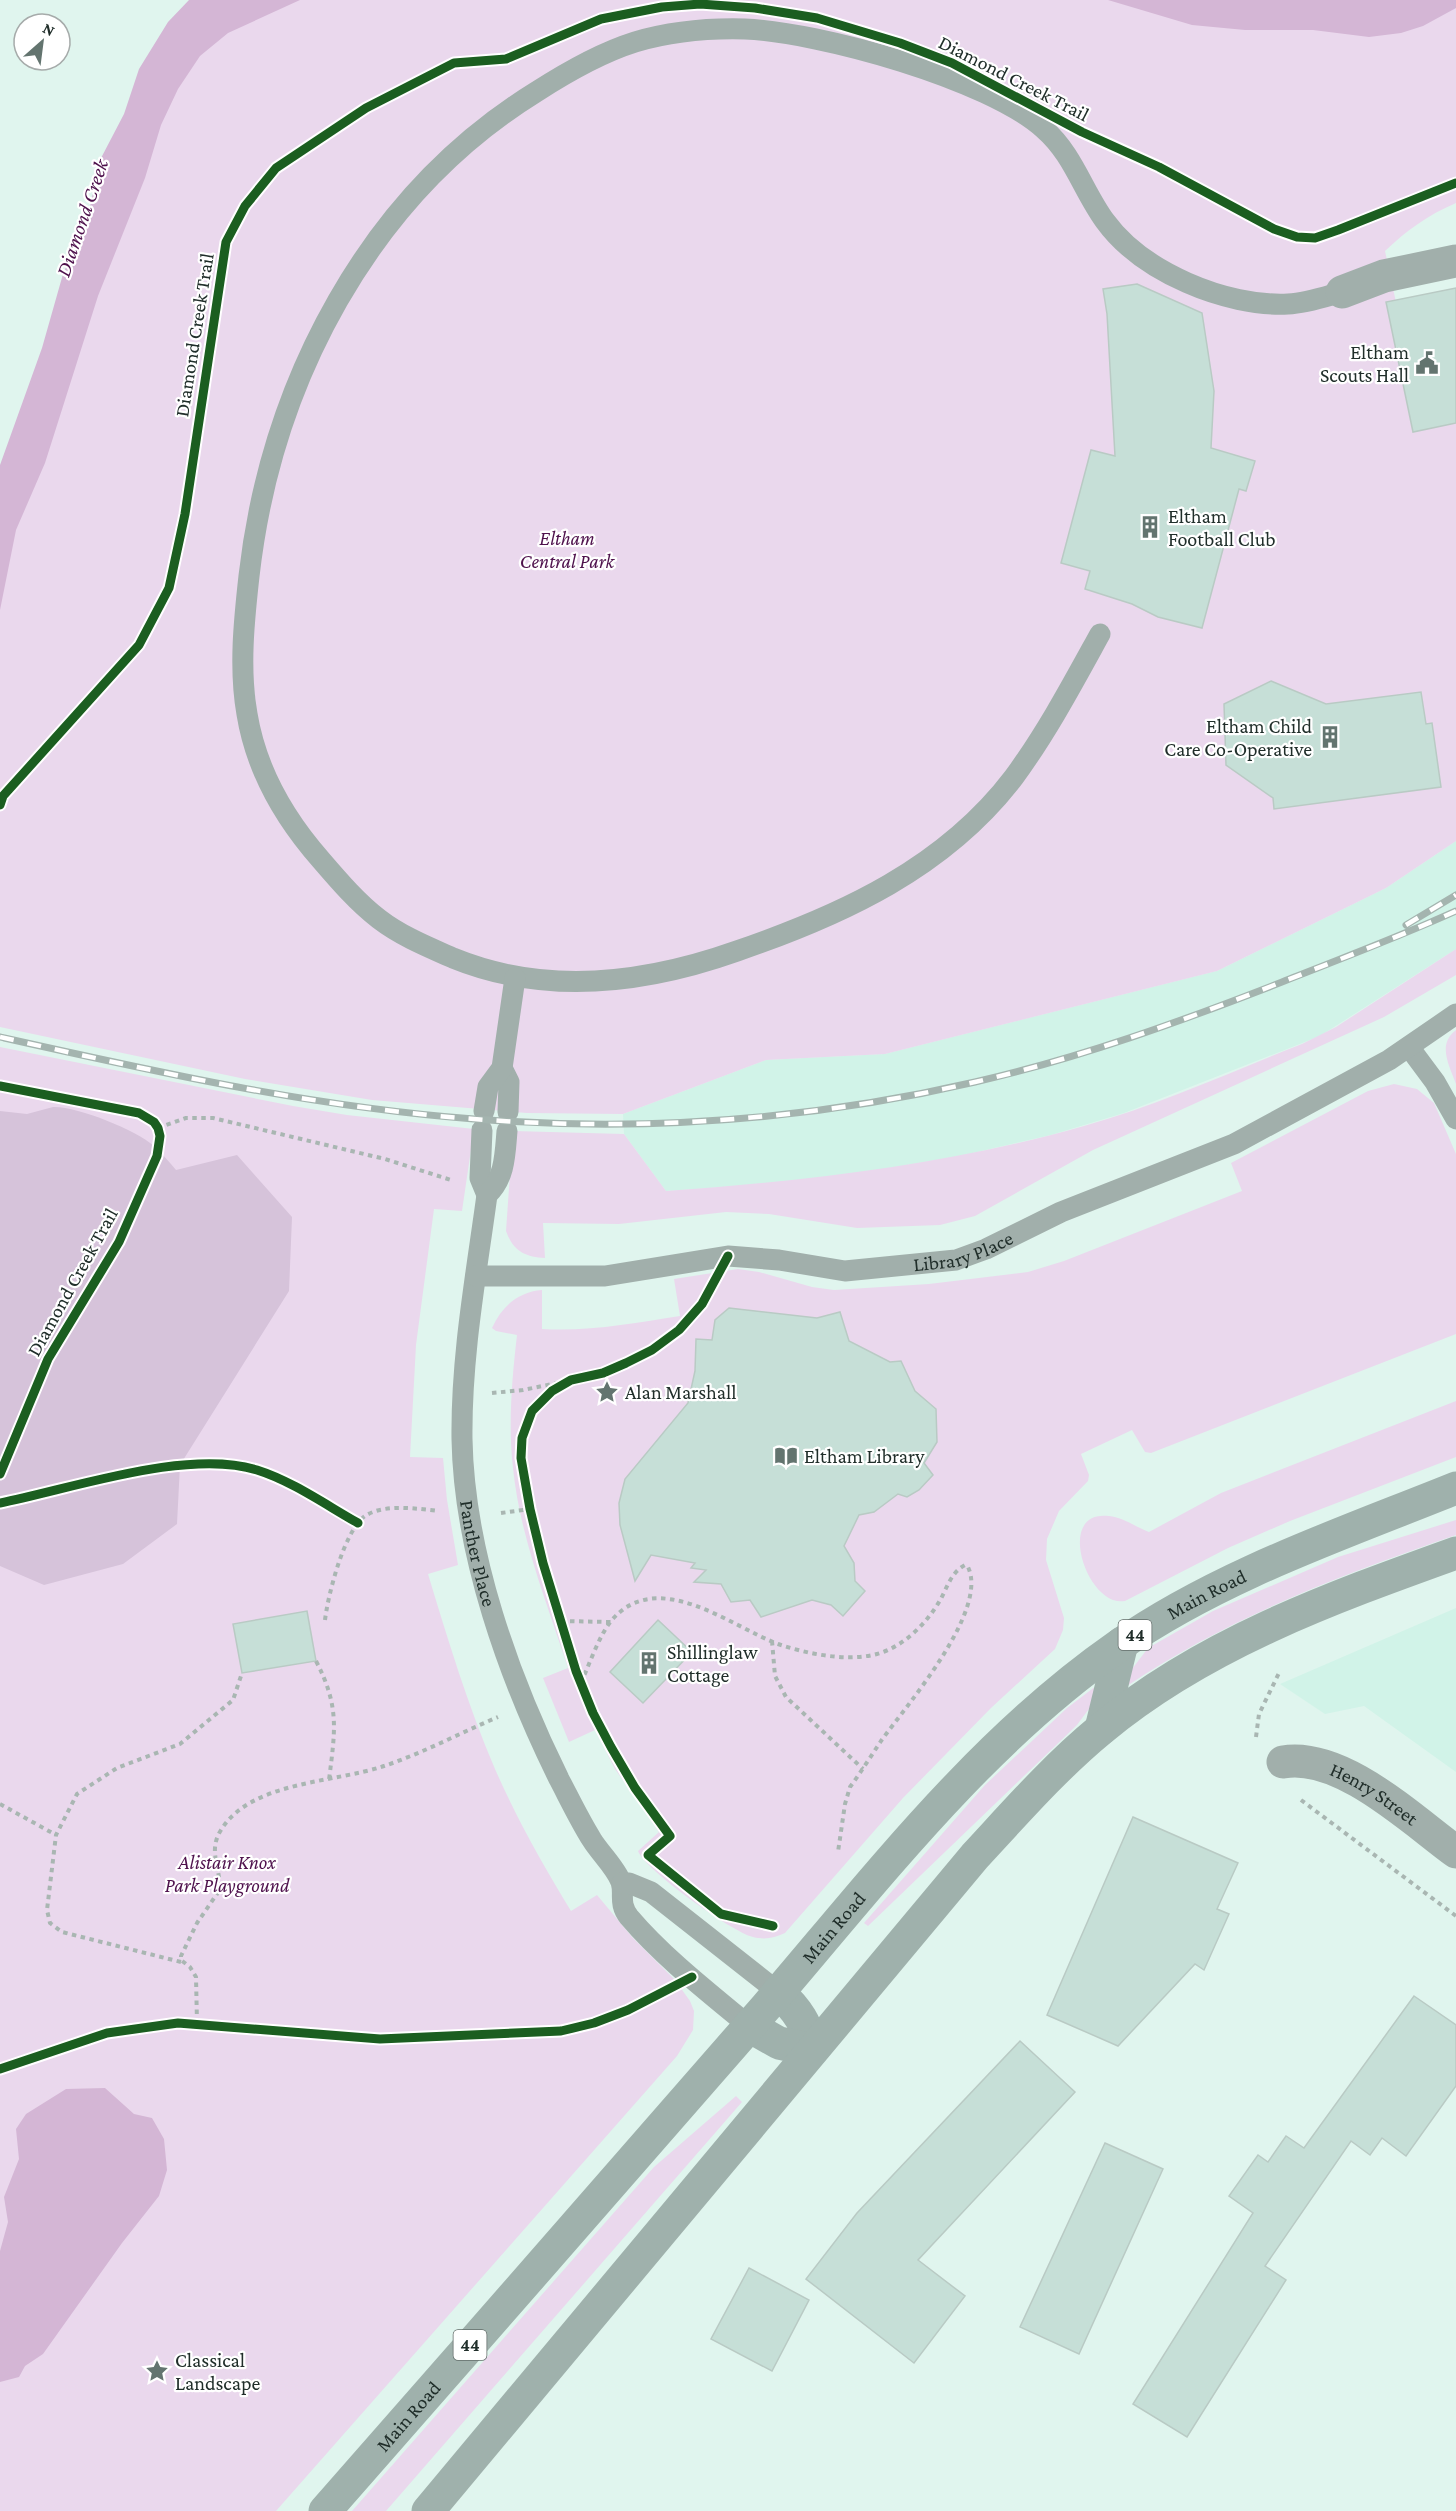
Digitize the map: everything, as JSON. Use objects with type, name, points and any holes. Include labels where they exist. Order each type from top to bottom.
[{"type":"main road","name":"Main Road","points":[[325,2511],[921,1828],[974,1771],[1050,1698],[1122,1643],[1242,1576],[1456,1488]]},
{"type":"main road","points":[[428,2511],[975,1856],[1036,1790],[1101,1729],[1166,1683],[1250,1635],[1456,1553]]},
{"type":"main road","points":[[1101,1729],[1122,1643]]},
{"type":"main road","points":[[778,1992],[802,2019],[809,2034],[812,2050]]},
{"type":"main road","points":[[749,2026],[779,2043],[812,2050]]},
{"type":"street","points":[[1342,292],[1384,276],[1456,261]]},
{"type":"street","name":"Henry Street","points":[[1283,1762],[1298,1760],[1316,1762],[1349,1775],[1456,1852]]},
{"type":"lane","points":[[1100,634],[1034,747],[993,801],[957,838],[916,870],[883,890],[788,934],[698,965],[629,980],[572,983],[515,978],[470,964],[422,945],[380,920],[344,886],[306,844],[283,810],[259,763],[246,710],[243,634],[253,539],[272,462],[299,378],[339,296],[385,226],[445,161],[510,108],[573,69],[633,42],[705,30],[746,29],[788,34],[831,43],[929,72],[977,90],[1041,125],[1060,146],[1102,218],[1119,239],[1143,257],[1196,286],[1223,296],[1284,304],[1306,302],[1342,292]]},
{"type":"lane","name":"Panther Place","points":[[515,978],[502,1068],[488,1087],[483,1120],[480,1178],[487,1195],[468,1332],[462,1438],[468,1514],[493,1610],[526,1705],[576,1812],[622,1883],[622,1904],[628,1915],[685,1971],[749,2026]]},
{"type":"lane","name":"Library Place","points":[[476,1276],[605,1276],[728,1256],[779,1260],[845,1271],[956,1260],[986,1249],[1061,1212],[1234,1144],[1389,1060],[1456,1014]]},
{"type":"lane","points":[[1409,1047],[1435,1082],[1456,1119]]},
{"type":"lane","name":"Panther Place","points":[[487,1195],[499,1180],[504,1163],[509,1082],[502,1068]]},
{"type":"lane","points":[[622,1883],[629,1883],[651,1892],[778,1992]]},
{"type":"path","points":[[158,1129],[199,1117],[234,1121],[419,1168],[487,1195]]},
{"type":"path","points":[[464,1392],[505,1393],[603,1373],[652,1350],[679,1330],[702,1304],[728,1256]]},
{"type":"path","points":[[571,1380],[541,1401],[526,1423],[521,1458],[530,1509],[561,1621],[592,1713],[635,1788],[670,1836],[648,1855],[654,1861]]},
{"type":"path","points":[[0,1503],[123,1474],[163,1468],[225,1464],[259,1470],[358,1523]]},
{"type":"path","points":[[325,1620],[333,1577],[358,1523],[366,1515],[381,1510],[403,1509],[497,1514],[530,1509]]},
{"type":"path","points":[[581,1683],[610,1622],[625,1609],[649,1600],[681,1601],[713,1612],[772,1641],[804,1652],[840,1656],[875,1654],[902,1642],[924,1622],[956,1571],[964,1565],[969,1569],[966,1609],[958,1631],[943,1657],[850,1787],[845,1804],[838,1852]]},
{"type":"path","points":[[561,1621],[610,1622]]},
{"type":"path","points":[[772,1641],[774,1676],[786,1697],[863,1769]]},
{"type":"path","points":[[316,1661],[327,1683],[336,1724],[329,1780]]},
{"type":"path","points":[[208,2024],[193,2023],[196,1977],[190,1967],[183,1962],[62,1932],[50,1923],[47,1910],[56,1835],[77,1794],[117,1768],[180,1744],[233,1700],[242,1673]]},
{"type":"path","points":[[183,1962],[181,1956],[187,1942],[219,1892],[213,1850],[217,1837],[227,1821],[262,1796],[385,1766],[526,1705]]},
{"type":"path","points":[[0,1804],[56,1835]]},
{"type":"path","points":[[732,1917],[760,1921],[773,1926]]},
{"type":"shaded area","points":[[189,0],[300,0],[228,33],[200,56],[178,89],[161,125],[145,178],[98,296],[45,463],[16,530],[0,610],[0,465],[42,348],[63,274],[88,216],[100,160],[124,114],[139,69],[168,22]]},
{"type":"shaded area","points":[[1108,0],[1456,0],[1456,8],[1423,26],[1401,33],[1369,37],[1313,30],[1245,30],[1192,25]]},
{"type":"shaded area","points":[[1456,841],[1456,949],[1320,1036],[1124,1113],[1051,1135],[960,1156],[861,1173],[767,1184],[666,1191],[624,1134],[623,1114],[766,1060],[885,1054],[1217,971],[1386,888]]},
{"type":"shaded area","points":[[53,1107],[76,1110],[134,1133],[154,1146],[176,1170],[237,1155],[292,1217],[289,1291],[180,1465],[177,1524],[123,1564],[44,1585],[0,1566],[0,1111],[27,1114]]},
{"type":"shaded area","points":[[1456,1608],[1456,1772],[1364,1706],[1325,1714],[1280,1684]]},
{"type":"shaded area","points":[[105,2088],[134,2114],[152,2118],[164,2139],[167,2170],[159,2196],[122,2243],[43,2354],[25,2366],[19,2377],[0,2382],[0,2251],[8,2222],[4,2197],[19,2159],[16,2129],[26,2114],[66,2089]]},
{"type":"green space","name":"Eltham Central Park","points":[[261,0],[1456,0],[1456,203],[1418,224],[1385,251],[1411,372],[1456,363],[1456,841],[1386,888],[1217,971],[885,1054],[766,1060],[623,1114],[527,1113],[372,1100],[245,1079],[0,1027],[0,496],[145,95]]},
{"type":"green space","points":[[1456,949],[1456,975],[1384,1017],[1093,1150],[975,1216],[940,1225],[857,1228],[769,1214],[726,1212],[619,1224],[543,1223],[545,1258],[521,1252],[512,1244],[506,1231],[513,1131],[624,1134],[666,1191],[824,1176],[981,1151],[1033,1140],[1112,1118],[1302,1044],[1336,1027]]},
{"type":"green space","points":[[1456,1030],[1456,1084],[1446,1055],[1446,1048],[1450,1036]]},
{"type":"green space","name":"Alistair Knox Park Playground","points":[[0,1047],[293,1106],[347,1115],[474,1129],[462,1211],[434,1209],[416,1345],[410,1457],[443,1458],[447,1500],[458,1565],[428,1574],[467,1697],[495,1769],[512,1806],[571,1911],[597,1895],[633,1938],[675,1980],[690,2001],[694,2011],[693,2030],[677,2056],[276,2511],[0,2511]]},
{"type":"green space","points":[[1394,1084],[1417,1089],[1434,1103],[1456,1154],[1456,1334],[1151,1453],[1145,1452],[1132,1430],[1081,1454],[1089,1475],[1088,1481],[1059,1511],[1047,1539],[1046,1560],[1064,1618],[1063,1630],[1055,1649],[991,1708],[903,1798],[785,1933],[762,1938],[742,1933],[709,1913],[656,1872],[638,1851],[659,1832],[615,1769],[595,1730],[569,1742],[543,1678],[568,1668],[535,1570],[517,1494],[513,1468],[511,1418],[517,1335],[496,1331],[492,1328],[506,1307],[518,1297],[542,1290],[542,1329],[576,1329],[680,1316],[674,1279],[738,1269],[834,1290],[929,1284],[1028,1272],[1064,1261],[1242,1191],[1231,1163],[1368,1091]]},
{"type":"green space","points":[[1456,1401],[1456,1457],[1290,1521],[1228,1548],[1125,1601],[1111,1599],[1099,1590],[1089,1575],[1082,1558],[1080,1542],[1083,1527],[1092,1518],[1114,1517],[1149,1532],[1221,1493]]},
{"type":"green space","points":[[1456,1520],[1456,1535],[1328,1582],[1246,1618],[1166,1661],[1127,1686],[1132,1669],[1148,1648],[1213,1611],[1338,1557]]},
{"type":"green space","points":[[1096,1686],[1100,1694],[1077,1725],[868,1926],[864,1923],[985,1785],[1067,1708]]},
{"type":"green space","points":[[736,2096],[742,2102],[386,2511],[352,2511],[654,2167]]},
{"type":"building","points":[[1137,284],[1202,313],[1214,391],[1211,448],[1255,461],[1246,491],[1239,489],[1202,628],[1158,617],[1132,604],[1085,589],[1090,571],[1061,563],[1091,450],[1115,456],[1107,314],[1103,289]]},
{"type":"building","name":"Eltham Scouts Hall","points":[[1456,288],[1456,423],[1413,432],[1386,302]]},
{"type":"building","name":"Eltham Child Care Co-Operative","points":[[1271,681],[1326,704],[1421,692],[1426,724],[1432,723],[1441,787],[1274,809],[1273,798],[1226,765],[1224,704]]},
{"type":"building","name":"Eltham Library","points":[[729,1308],[817,1318],[840,1312],[849,1341],[890,1362],[901,1361],[915,1391],[936,1409],[937,1442],[924,1463],[933,1475],[919,1490],[907,1497],[898,1494],[874,1512],[859,1515],[844,1546],[854,1563],[855,1581],[865,1591],[843,1616],[831,1605],[812,1600],[761,1617],[750,1600],[731,1602],[721,1584],[694,1582],[706,1570],[691,1568],[695,1563],[651,1555],[635,1581],[620,1525],[619,1503],[625,1479],[688,1403],[695,1371],[696,1339],[712,1340],[715,1320]]},
{"type":"building","points":[[307,1611],[316,1661],[242,1673],[233,1624]]},
{"type":"building","name":"Shillinglaw Cottage","points":[[658,1620],[692,1652],[643,1703],[610,1672]]},
{"type":"building","points":[[1133,1817],[1238,1863],[1217,1909],[1229,1914],[1204,1970],[1195,1964],[1118,2046],[1047,2015]]},
{"type":"building","points":[[1414,1996],[1456,2025],[1456,2086],[1406,2156],[1382,2138],[1370,2155],[1351,2141],[1265,2266],[1286,2280],[1187,2437],[1133,2404],[1253,2213],[1229,2196],[1258,2155],[1268,2162],[1286,2136],[1304,2148]]},
{"type":"building","points":[[1020,2041],[1075,2092],[918,2260],[965,2296],[914,2363],[806,2279],[857,2213]]},
{"type":"building","points":[[1105,2143],[1163,2169],[1079,2354],[1020,2327]]},
{"type":"building","points":[[749,2268],[809,2300],[772,2371],[711,2339]]},
{"type":"railway","points":[[1406,925],[1456,895]]},
{"type":"railway","points":[[0,1037],[236,1087],[414,1113],[537,1123],[600,1124],[726,1120],[851,1106],[975,1082],[1053,1062],[1207,1011],[1369,948],[1456,911]]},
{"type":"cycle path","name":"Diamond Creek Trail","points":[[0,805],[3,796],[139,645],[169,588],[185,514],[226,242],[245,206],[276,168],[366,108],[454,63],[506,59],[601,19],[662,7],[700,4],[755,8],[817,18],[900,43],[952,63],[1082,132],[1159,167],[1274,229],[1297,237],[1315,238],[1456,183]]},
{"type":"cycle path","name":"Diamond Creek Trail","points":[[0,1086],[139,1113],[154,1122],[160,1136],[157,1156],[119,1242],[48,1359],[0,1474]]},
{"type":"cycle path","points":[[728,1256],[702,1304],[679,1330],[652,1350],[626,1363],[603,1373],[571,1380],[552,1391],[532,1411],[522,1438],[521,1458],[543,1563],[576,1671],[593,1713],[611,1747],[635,1788],[670,1836],[648,1855],[721,1914],[773,1926]]},
{"type":"cycle path","points":[[0,1503],[164,1467],[198,1464],[229,1465],[257,1470],[283,1480],[358,1523]]},
{"type":"cycle path","points":[[0,2069],[107,2033],[178,2023],[380,2039],[561,2031],[594,2023],[628,2010],[692,1977]]},
{"type":"place","name":"Eltham Scouts Hall","points":[[1427,363]]},
{"type":"place","name":"Eltham Football Club","points":[[1150,527]]},
{"type":"place","name":"Eltham Child Care Co-Operative","points":[[1330,737]]},
{"type":"place","name":"Alan Marshall","points":[[607,1392]]},
{"type":"place","name":"Eltham Library","points":[[786,1456]]},
{"type":"place","name":"Shillinglaw Cottage","points":[[649,1663]]},
{"type":"place","name":"Classical Landscape","points":[[157,2371]]},
{"type":"water label","name":"Diamond Creek","points":[[82,218]]}]
